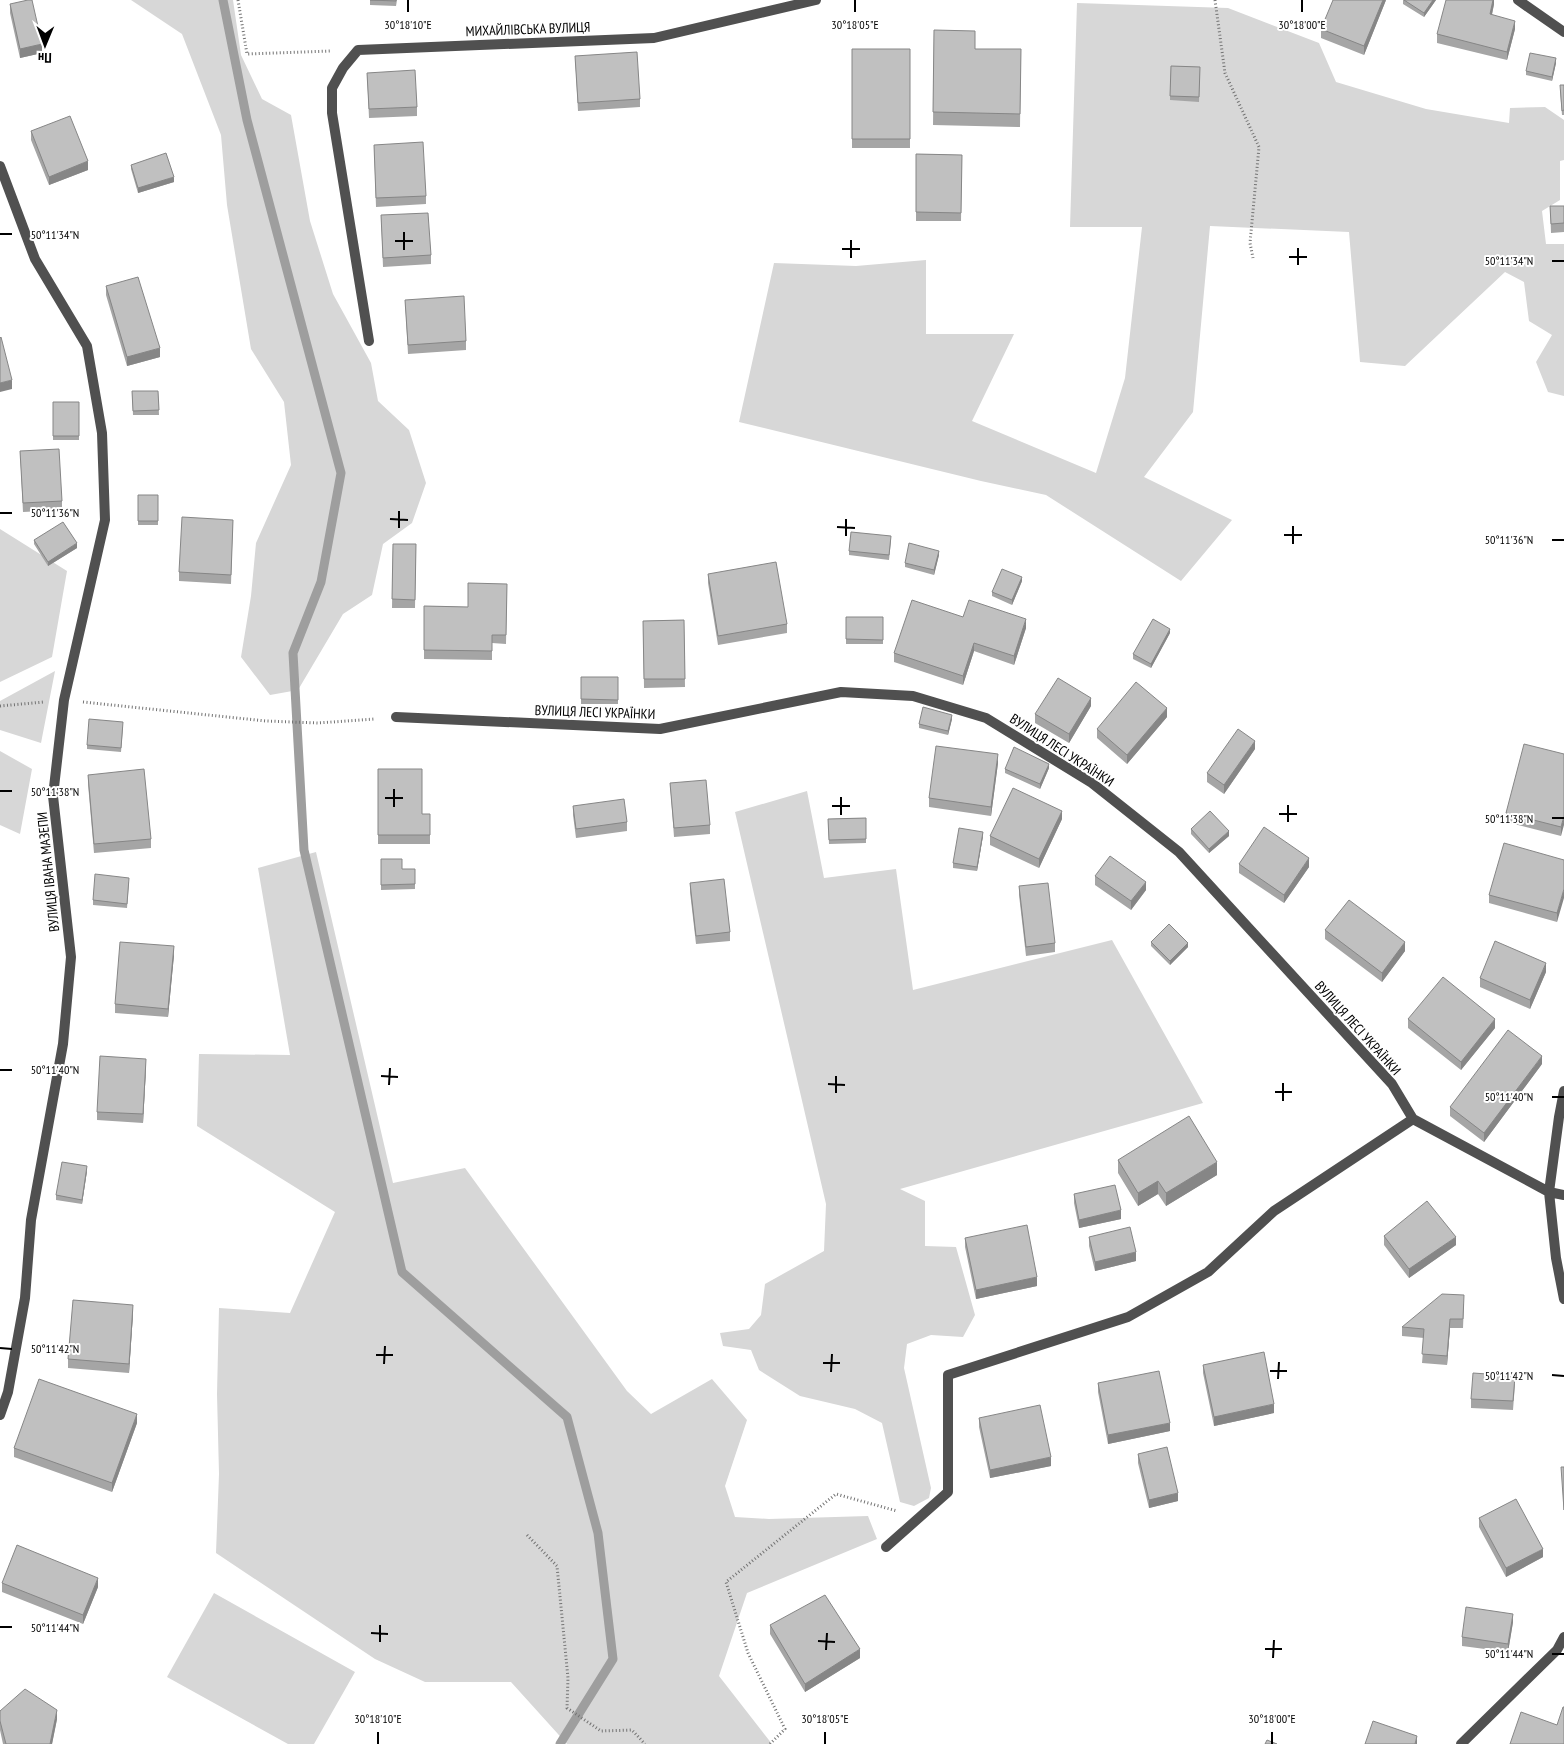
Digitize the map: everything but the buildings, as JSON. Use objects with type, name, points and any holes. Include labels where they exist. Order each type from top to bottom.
[{"type":"street","name":"МИХАЙЛІВСЬКА ВУЛИЦЯ","points":[[358,50],[654,38],[816,0]]},
{"type":"street","points":[[1518,0],[1564,32]]},
{"type":"street","points":[[358,50],[343,68],[332,88],[332,113],[369,341]]},
{"type":"street","name":"ВУЛИЦЯ ІВАНА МАЗЕПИ","points":[[0,166],[35,259],[87,346],[102,434],[105,520],[64,700],[53,796],[71,958],[64,1044],[31,1220],[25,1298],[8,1392],[0,1415]]},
{"type":"street","name":"ВУЛИЦЯ ЛЕСІ УКРАЇНКИ","points":[[396,717],[660,728],[841,692],[913,696],[986,718],[1092,783],[1179,852],[1392,1084],[1413,1119]]},
{"type":"street","points":[[1564,1091],[1549,1192],[1556,1258],[1564,1299]]},
{"type":"street","points":[[886,1547],[948,1492],[948,1375],[1128,1317],[1208,1272],[1274,1211],[1413,1119],[1549,1192],[1564,1195]]},
{"type":"street","points":[[1461,1744],[1556,1650],[1564,1637]]},
{"type":"path","points":[[238,0],[246,54],[358,50]]},
{"type":"path","points":[[1216,0],[1225,74],[1259,147],[1250,243],[1253,258]]},
{"type":"path","points":[[0,706],[64,700],[266,721],[318,723],[396,717]]},
{"type":"path","points":[[770,1744],[785,1729],[748,1653],[726,1582],[836,1494],[920,1517]]},
{"type":"path","points":[[527,1535],[556,1566],[568,1678],[567,1708],[601,1731],[632,1730],[645,1744]]},
{"type":"shaded area","points":[[131,0],[233,0],[241,55],[262,99],[291,115],[310,221],[333,294],[371,363],[378,401],[409,430],[426,483],[412,523],[383,544],[372,595],[343,614],[298,690],[270,695],[241,657],[251,596],[256,543],[291,465],[284,402],[251,349],[227,205],[221,135],[182,34]]},
{"type":"shaded area","points":[[1077,3],[1228,8],[1319,43],[1336,82],[1426,109],[1509,123],[1510,108],[1545,107],[1564,120],[1564,160],[1560,161],[1560,200],[1542,211],[1546,244],[1564,244],[1564,396],[1548,392],[1536,362],[1552,335],[1529,321],[1524,282],[1505,272],[1405,366],[1360,362],[1349,232],[1210,226],[1193,412],[1144,477],[1232,520],[1181,581],[1046,495],[739,422],[774,263],[856,266],[926,260],[926,334],[1014,334],[972,421],[1096,473],[1125,378],[1142,227],[1070,227]]},
{"type":"shaded area","points":[[0,529],[67,571],[52,657],[0,682]]},
{"type":"shaded area","points":[[55,671],[41,743],[0,730],[0,701]]},
{"type":"shaded area","points":[[0,751],[32,769],[20,834],[0,825]]},
{"type":"shaded area","points":[[807,791],[824,878],[896,869],[913,990],[1112,940],[1203,1103],[900,1189],[925,1201],[925,1246],[956,1247],[975,1315],[963,1337],[931,1335],[907,1344],[904,1368],[931,1488],[929,1498],[914,1506],[900,1502],[882,1423],[855,1409],[800,1396],[759,1370],[751,1350],[723,1346],[720,1333],[749,1329],[761,1315],[765,1284],[824,1251],[826,1204],[735,812]]},
{"type":"shaded area","points":[[316,852],[393,1183],[465,1168],[627,1391],[651,1414],[712,1379],[747,1420],[725,1486],[735,1517],[769,1519],[868,1516],[877,1539],[747,1593],[719,1676],[772,1744],[567,1744],[511,1682],[425,1682],[375,1659],[216,1553],[219,1474],[217,1394],[219,1308],[290,1313],[335,1212],[197,1126],[199,1054],[290,1055],[258,868]]},
{"type":"shaded area","points":[[214,1593],[355,1672],[314,1744],[288,1744],[167,1677]]},
{"type":"waterway","points":[[223,0],[247,120],[341,473],[321,582],[293,653],[304,850],[402,1272],[567,1417],[598,1533],[613,1659],[560,1744]]}]
